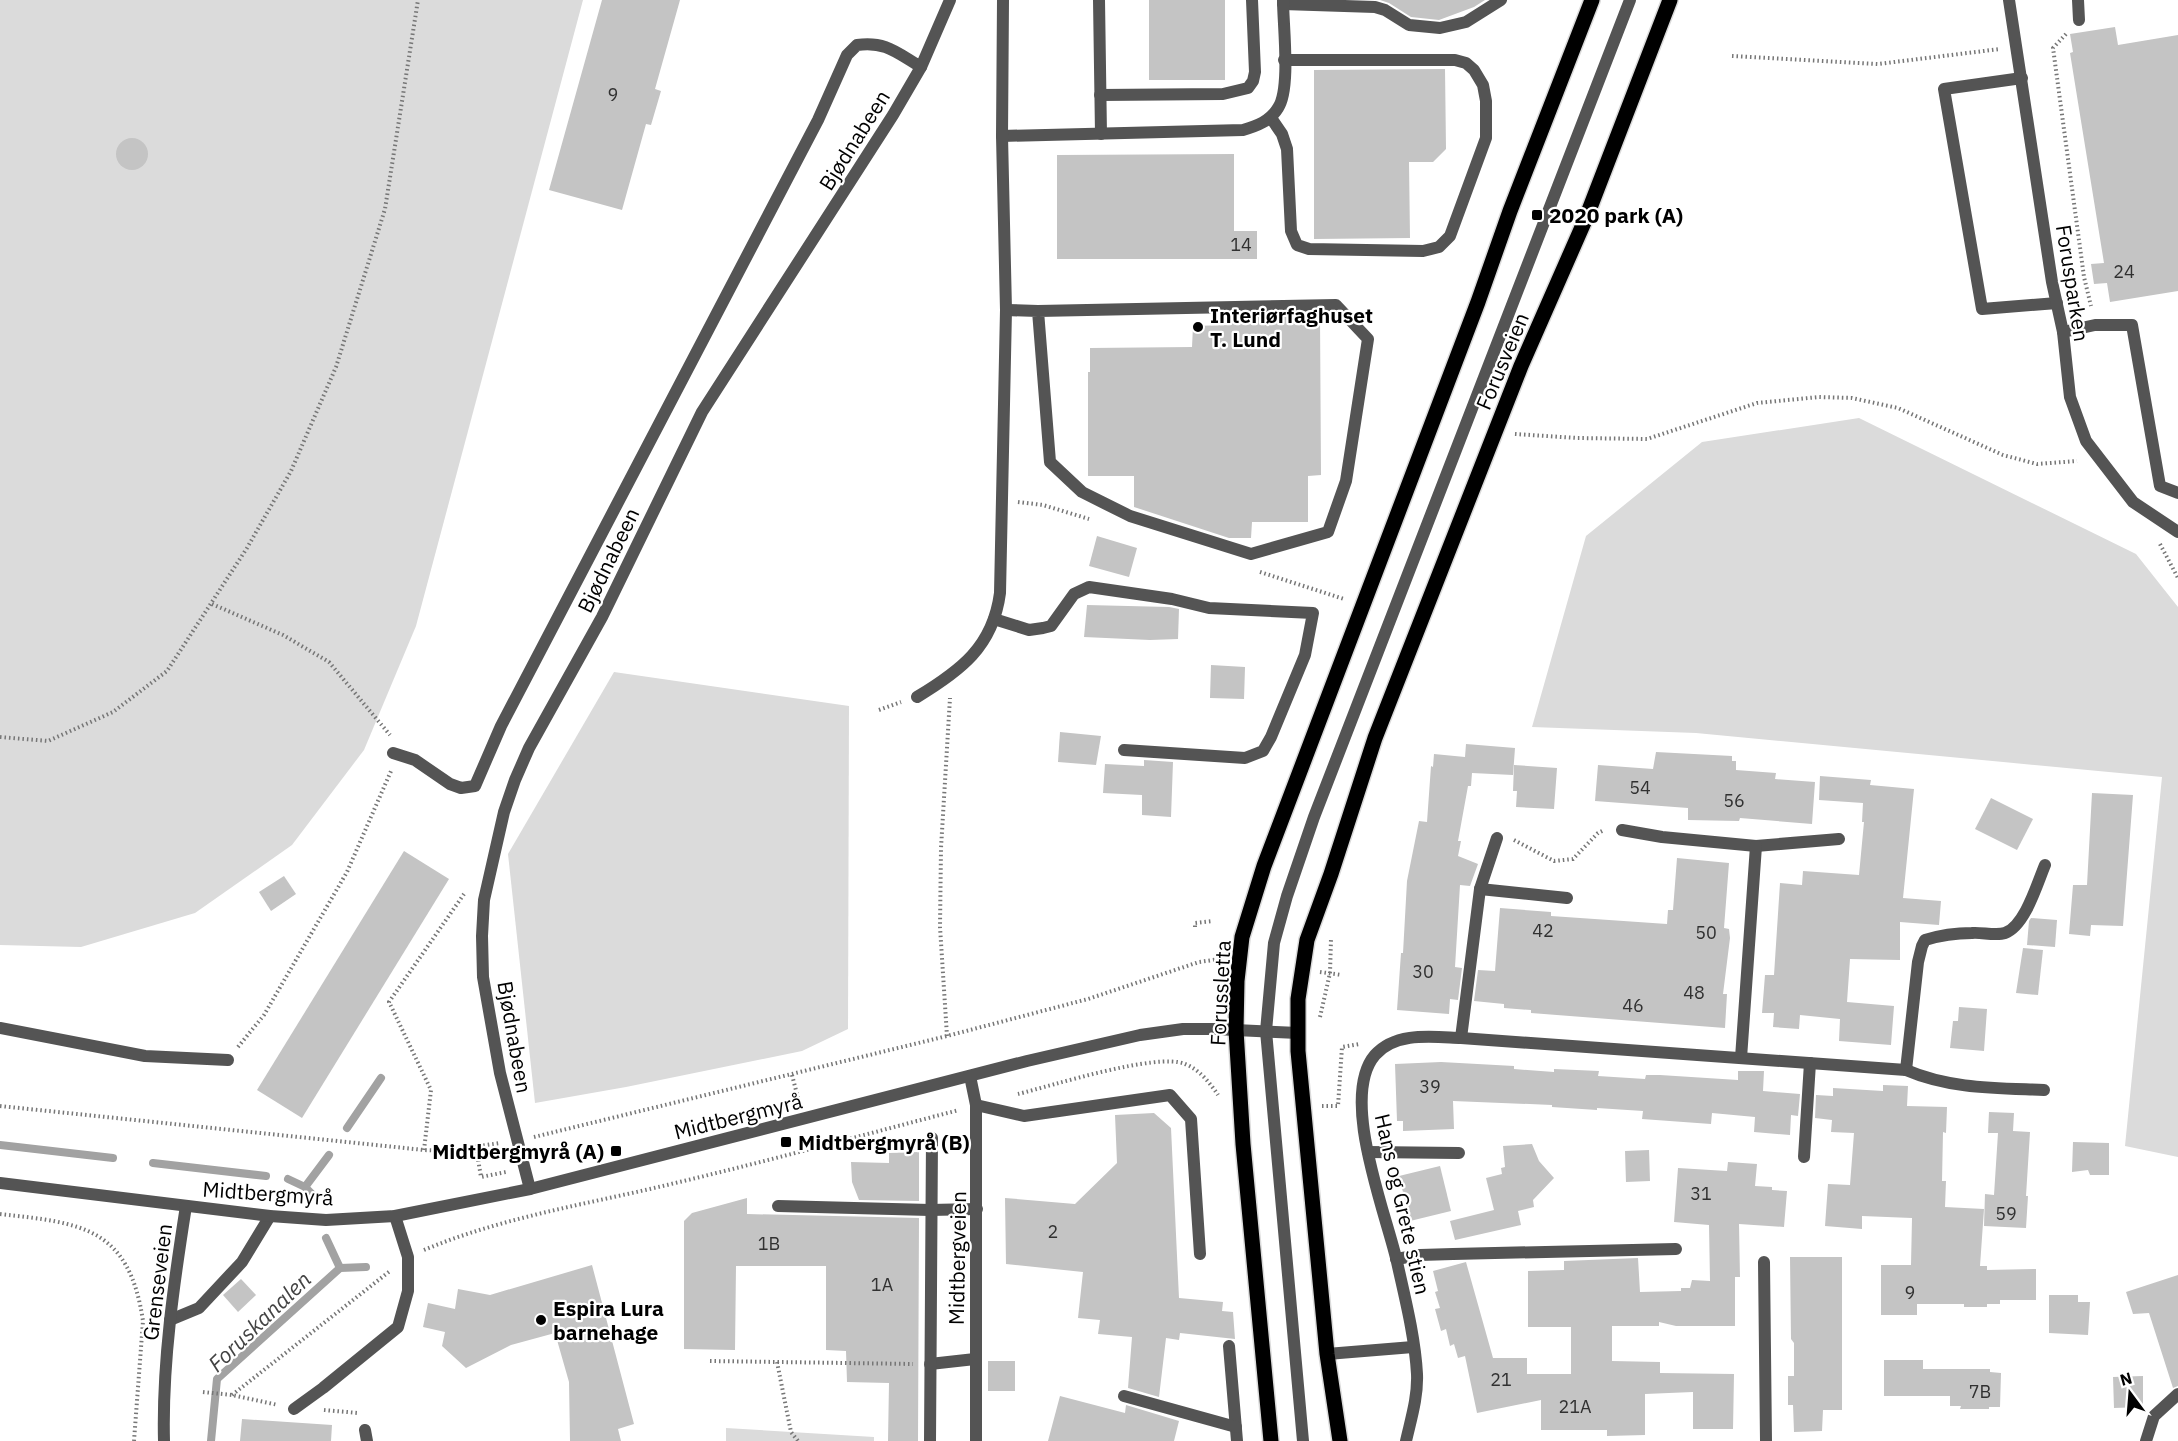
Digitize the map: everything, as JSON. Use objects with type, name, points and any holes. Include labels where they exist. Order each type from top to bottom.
[{"type":"main road","name":"Forusveien","points":[[1377,570],[1510,211],[1592,0]]},
{"type":"main road","name":"Forusveien","points":[[1298,1033],[1298,999],[1307,940],[1375,738],[1521,366],[1586,218],[1670,0]]},
{"type":"main road","name":"Forussletta","points":[[1271,1441],[1243,1144],[1236,1030],[1239,960],[1251,905],[1377,570]]},
{"type":"main road","points":[[1298,1033],[1305,1137],[1327,1354],[1340,1441]]},
{"type":"street","name":"Bjødnabeen","points":[[530,1189],[516,1141],[483,976],[484,900],[493,854],[515,780],[529,748],[602,617],[702,412],[893,115],[921,67],[950,0]]},
{"type":"street","points":[[917,697],[963,666],[979,648],[994,619],[1000,593],[1006,310],[1002,136],[1003,0]]},
{"type":"street","points":[[1099,0],[1101,134]]},
{"type":"street","points":[[1100,95],[1223,94],[1248,88],[1255,72],[1252,0]]},
{"type":"street","points":[[1002,136],[1243,130],[1257,126],[1271,118],[1280,107],[1285,92],[1283,2],[1375,7],[1385,10],[1409,25],[1440,28],[1466,22],[1501,0]]},
{"type":"street","points":[[1303,1441],[1266,1032],[1274,943],[1299,858],[1630,0]]},
{"type":"street","name":"Forusparken","points":[[2009,0],[2063,332],[2070,397],[2086,441],[2133,502],[2178,532]]},
{"type":"street","points":[[2078,0],[2079,20]]},
{"type":"street","points":[[393,753],[415,760],[450,784],[461,788],[475,786],[501,726],[818,120],[847,55],[857,45],[872,43],[883,45],[921,67]]},
{"type":"street","points":[[1271,118],[1282,134],[1287,149],[1291,231],[1297,244],[1309,249],[1423,251],[1439,247],[1450,236],[1486,138],[1486,101],[1483,85],[1474,70],[1466,63],[1455,60],[1284,60]]},
{"type":"street","points":[[2022,78],[1944,89],[1982,309],[2057,303]]},
{"type":"street","points":[[1006,310],[1336,305],[1368,339],[1347,482],[1328,532],[1251,554],[1130,516],[1082,492],[1050,462],[1038,311]]},
{"type":"street","points":[[2063,332],[2095,325],[2132,325],[2160,486],[2178,493]]},
{"type":"street","points":[[994,619],[1029,630],[1051,626],[1074,594],[1089,587],[1172,599],[1209,608],[1313,613],[1305,654],[1263,751],[1245,758],[1124,750]]},
{"type":"street","points":[[1622,830],[1662,837],[1756,846],[1839,838]]},
{"type":"street","points":[[1461,1038],[1480,889],[1497,838]]},
{"type":"street","points":[[1741,1058],[1756,846]]},
{"type":"street","points":[[1906,1070],[1918,962],[1925,940],[1943,934],[2004,934],[2015,927],[2025,913],[2046,865]]},
{"type":"street","points":[[1480,889],[1567,898]]},
{"type":"street","points":[[0,1028],[145,1056],[228,1059]]},
{"type":"street","name":"Midtbergmyrå","points":[[186,1206],[326,1220],[395,1216],[530,1189],[970,1076],[1140,1035],[1183,1029],[1298,1033]]},
{"type":"street","name":"Hans og Grete stien","points":[[1406,1441],[1415,1400],[1417,1374],[1396,1259],[1376,1190],[1368,1152],[1361,1090],[1364,1077],[1374,1057],[1391,1044],[1417,1037],[1461,1038],[1906,1070],[1923,1077],[1966,1086],[2044,1090]]},
{"type":"street","points":[[1804,1157],[1810,1063]]},
{"type":"street","name":"Midtbergveien","points":[[970,1076],[976,1105],[976,1441]]},
{"type":"street","points":[[976,1105],[1024,1116],[1170,1095],[1191,1119],[1200,1254]]},
{"type":"street","points":[[930,1441],[932,1138]]},
{"type":"street","points":[[1368,1152],[1460,1153]]},
{"type":"street","name":"Grenseveien","points":[[0,1183],[186,1206],[170,1320],[164,1441]]},
{"type":"street","points":[[778,1206],[977,1209]]},
{"type":"street","points":[[170,1320],[199,1308],[242,1262],[270,1216]]},
{"type":"street","points":[[294,1409],[398,1327],[408,1291],[408,1257],[395,1216]]},
{"type":"street","points":[[1396,1259],[1453,1254],[1676,1249]]},
{"type":"street","points":[[1764,1262],[1766,1441]]},
{"type":"street","points":[[1229,1346],[1237,1441]]},
{"type":"street","points":[[1327,1354],[1413,1347]]},
{"type":"street","points":[[930,1364],[975,1359]]},
{"type":"street","points":[[2145,1441],[2154,1416],[2178,1394]]},
{"type":"street","points":[[1124,1396],[1236,1427]]},
{"type":"path","points":[[0,737],[48,741],[113,712],[167,671],[212,604],[291,471],[336,367],[385,209],[418,0]]},
{"type":"path","points":[[2079,20],[2053,48],[2085,277],[2095,325]]},
{"type":"path","points":[[1732,56],[1878,64],[2001,49]]},
{"type":"path","points":[[1514,434],[1647,439],[1757,403],[1819,397],[1852,398],[1898,408],[2003,455],[2037,464],[2081,460]]},
{"type":"path","points":[[2160,543],[2178,578]]},
{"type":"path","points":[[212,604],[283,635],[329,663],[390,734],[394,763],[346,872],[264,1016],[228,1059]]},
{"type":"path","points":[[947,1036],[940,927],[941,848],[950,695]]},
{"type":"path","points":[[1497,838],[1514,840],[1554,861],[1573,859],[1598,833],[1609,827],[1622,830]]},
{"type":"path","points":[[424,1150],[431,1089],[389,1002],[467,891]]},
{"type":"path","points":[[1195,927],[1195,923],[1213,921]]},
{"type":"path","points":[[1319,1027],[1330,973],[1331,930]]},
{"type":"path","points":[[0,1106],[444,1151],[516,1141],[792,1075],[1088,999],[1199,962],[1226,959]]},
{"type":"path","points":[[1017,1095],[1079,1077],[1164,1060],[1184,1063],[1196,1069],[1212,1085],[1218,1095]]},
{"type":"path","points":[[792,1075],[798,1098]]},
{"type":"path","points":[[203,1392],[232,1395],[408,1257],[476,1230],[672,1184],[976,1105]]},
{"type":"path","points":[[476,1147],[482,1177]]},
{"type":"path","points":[[0,1214],[52,1220],[78,1226],[100,1237],[119,1254],[132,1278],[140,1302],[143,1321],[134,1441]]},
{"type":"path","points":[[710,1361],[930,1364]]},
{"type":"path","points":[[777,1361],[791,1432],[798,1441]]},
{"type":"shaded area","points":[[0,0],[583,0],[416,626],[364,750],[292,845],[195,913],[81,947],[0,945]]},
{"type":"shaded area","points":[[1859,418],[2136,554],[2178,607],[2178,1157],[2125,1146],[2162,777],[1696,733],[1532,727],[1586,536],[1702,442]]},
{"type":"shaded area","points":[[614,672],[849,706],[848,1029],[802,1051],[535,1103],[508,854]]},
{"type":"shaded area","points":[[726,1428],[874,1437],[874,1441],[726,1441]]},
{"type":"building","points":[[602,0],[680,0],[655,89],[661,91],[651,125],[646,124],[622,210],[549,190]]},
{"type":"building","points":[[1149,0],[1225,0],[1225,80],[1149,80]]},
{"type":"building","points":[[1380,0],[1485,0],[1474,7],[1439,20],[1411,17]]},
{"type":"building","points":[[2115,27],[2118,45],[2178,35],[2178,291],[2110,302],[2107,283],[2094,284],[2091,264],[2104,263],[2070,53],[2073,52],[2070,34]]},
{"type":"building","points":[[1445,69],[1446,149],[1433,162],[1409,162],[1410,238],[1314,239],[1314,70]]},
{"type":"building","points":[[132,138],[143,143],[148,154],[143,165],[132,170],[121,165],[116,154],[121,143]]},
{"type":"building","points":[[1234,154],[1234,231],[1257,231],[1257,259],[1057,259],[1057,155]]},
{"type":"building","points":[[1228,317],[1320,317],[1321,475],[1308,476],[1308,522],[1252,522],[1251,538],[1229,538],[1134,507],[1134,476],[1088,476],[1090,348],[1192,347],[1193,326],[1228,325]]},
{"type":"building","points":[[1097,536],[1137,548],[1129,577],[1089,566]]},
{"type":"building","points":[[1087,605],[1179,609],[1178,639],[1084,637]]},
{"type":"building","points":[[1211,665],[1245,667],[1244,699],[1210,698]]},
{"type":"building","points":[[1060,732],[1101,736],[1096,765],[1058,762]]},
{"type":"building","points":[[1466,744],[1515,748],[1513,775],[1472,773],[1471,786],[1468,786],[1458,841],[1461,841],[1458,856],[1478,864],[1470,886],[1460,885],[1455,967],[1462,968],[1458,1000],[1450,999],[1449,1014],[1397,1010],[1407,881],[1419,821],[1427,822],[1434,754],[1465,757]]},
{"type":"building","points":[[1656,752],[1732,756],[1732,761],[1736,761],[1736,770],[1776,773],[1775,779],[1815,782],[1812,824],[1740,818],[1739,821],[1688,820],[1688,808],[1595,801],[1598,765],[1653,769]]},
{"type":"building","points":[[1144,760],[1173,762],[1171,817],[1142,815],[1142,795],[1103,793],[1105,764],[1144,766]]},
{"type":"building","points":[[1514,765],[1557,768],[1554,809],[1516,807],[1517,791],[1513,791]]},
{"type":"building","points":[[1820,776],[1871,780],[1870,785],[1914,789],[1903,898],[1941,901],[1939,925],[1900,922],[1900,960],[1850,959],[1847,1002],[1894,1006],[1891,1045],[1839,1041],[1840,1019],[1800,1015],[1799,1029],[1773,1027],[1774,1013],[1762,1013],[1765,975],[1774,975],[1780,883],[1802,885],[1803,871],[1859,875],[1864,822],[1862,822],[1863,803],[1819,800]]},
{"type":"building","points":[[2092,793],[2133,795],[2123,926],[2091,925],[2090,936],[2069,934],[2073,885],[2087,885]]},
{"type":"building","points":[[1991,798],[2033,819],[2017,850],[1975,829]]},
{"type":"building","points":[[404,851],[449,879],[302,1118],[257,1090]]},
{"type":"building","points":[[1677,858],[1729,863],[1724,928],[1729,929],[1730,938],[1723,994],[1727,994],[1725,1028],[1531,1013],[1531,1010],[1504,1008],[1504,1004],[1474,1001],[1478,970],[1495,971],[1500,908],[1551,912],[1551,916],[1667,924],[1668,910],[1673,910]]},
{"type":"building","points":[[284,876],[296,894],[271,911],[259,892]]},
{"type":"building","points":[[2031,918],[2057,920],[2055,947],[2027,945]]},
{"type":"building","points":[[2023,948],[2043,950],[2038,995],[2016,993]]},
{"type":"building","points":[[1959,1007],[1987,1009],[1984,1051],[1950,1048],[1953,1021],[1958,1021]]},
{"type":"building","points":[[1441,1062],[1514,1066],[1514,1069],[1554,1072],[1554,1069],[1599,1071],[1598,1076],[1645,1079],[1646,1075],[1660,1075],[1738,1080],[1738,1071],[1764,1071],[1763,1091],[1800,1094],[1798,1116],[1791,1115],[1790,1135],[1754,1132],[1755,1117],[1712,1113],[1711,1124],[1642,1119],[1643,1111],[1453,1101],[1454,1129],[1403,1131],[1403,1121],[1397,1121],[1395,1064]]},
{"type":"building","points":[[1883,1085],[1908,1086],[1907,1106],[1947,1107],[1946,1133],[1943,1132],[1942,1181],[1946,1181],[1945,1207],[1984,1209],[1980,1266],[1987,1266],[1987,1270],[2036,1269],[2036,1300],[2000,1300],[2000,1304],[1987,1304],[1987,1307],[1964,1307],[1964,1304],[1917,1304],[1917,1315],[1881,1315],[1881,1265],[1911,1265],[1912,1218],[1862,1216],[1862,1229],[1825,1226],[1828,1184],[1850,1185],[1854,1133],[1831,1132],[1832,1120],[1815,1118],[1816,1095],[1833,1096],[1833,1088],[1883,1091]]},
{"type":"building","points":[[1989,1112],[2014,1113],[2013,1131],[2030,1132],[2026,1228],[1984,1226],[1985,1194],[1994,1195],[1998,1133],[1988,1133]]},
{"type":"building","points":[[1154,1113],[1171,1128],[1179,1298],[1223,1302],[1222,1311],[1233,1312],[1235,1339],[1180,1333],[1179,1340],[1166,1338],[1159,1397],[1128,1388],[1132,1337],[1098,1334],[1100,1320],[1078,1318],[1083,1272],[1006,1264],[1005,1198],[1075,1204],[1117,1163],[1115,1115]]},
{"type":"building","points":[[2073,1142],[2109,1143],[2109,1175],[2090,1175],[2088,1170],[2072,1172]]},
{"type":"building","points":[[1532,1144],[1539,1161],[1554,1178],[1533,1200],[1534,1207],[1518,1211],[1521,1225],[1455,1240],[1450,1221],[1494,1210],[1486,1178],[1502,1174],[1501,1168],[1505,1167],[1503,1146]]},
{"type":"building","points":[[1649,1150],[1650,1181],[1626,1182],[1625,1151]]},
{"type":"building","points":[[919,1152],[919,1201],[859,1200],[852,1182],[851,1162],[889,1163],[889,1153]]},
{"type":"building","points":[[1728,1162],[1757,1164],[1755,1186],[1787,1191],[1784,1227],[1739,1224],[1740,1277],[1735,1277],[1735,1326],[1676,1326],[1659,1322],[1659,1326],[1612,1326],[1612,1361],[1660,1362],[1660,1373],[1734,1374],[1733,1429],[1693,1429],[1693,1392],[1645,1394],[1645,1435],[1607,1436],[1607,1430],[1541,1430],[1541,1400],[1477,1413],[1465,1356],[1458,1358],[1454,1344],[1450,1346],[1446,1329],[1441,1331],[1435,1309],[1440,1308],[1435,1292],[1438,1291],[1433,1271],[1466,1262],[1493,1358],[1527,1358],[1527,1374],[1571,1374],[1571,1327],[1528,1327],[1528,1271],[1564,1270],[1564,1261],[1638,1258],[1640,1292],[1681,1291],[1681,1288],[1690,1288],[1692,1280],[1710,1281],[1709,1225],[1674,1222],[1678,1168],[1727,1171]]},
{"type":"building","points":[[1440,1166],[1451,1211],[1410,1221],[1399,1176]]},
{"type":"building","points":[[747,1198],[747,1214],[919,1218],[918,1441],[888,1441],[889,1383],[847,1382],[846,1351],[826,1350],[826,1266],[736,1266],[735,1350],[684,1349],[684,1221],[692,1213]]},
{"type":"building","points":[[1790,1257],[1842,1257],[1842,1410],[1823,1410],[1822,1431],[1794,1432],[1793,1405],[1788,1405],[1788,1376],[1794,1376]]},
{"type":"building","points":[[592,1265],[634,1424],[618,1429],[621,1441],[570,1441],[569,1382],[555,1333],[511,1345],[466,1368],[442,1346],[445,1332],[423,1327],[428,1303],[455,1309],[458,1289],[490,1295]]},
{"type":"building","points":[[2178,1275],[2178,1386],[2173,1388],[2149,1313],[2133,1314],[2126,1292]]},
{"type":"building","points":[[241,1279],[256,1295],[238,1312],[223,1295]]},
{"type":"building","points":[[2049,1295],[2078,1295],[2078,1302],[2090,1302],[2088,1335],[2049,1333]]},
{"type":"building","points":[[1884,1360],[1923,1360],[1923,1369],[1990,1369],[1990,1372],[2001,1373],[2000,1407],[1960,1409],[1961,1406],[1950,1406],[1950,1396],[1884,1396]]},
{"type":"building","points":[[988,1361],[1015,1361],[1015,1391],[988,1391]]},
{"type":"building","points":[[2143,1376],[2143,1407],[2114,1408],[2113,1377]]},
{"type":"building","points":[[1060,1396],[1125,1413],[1126,1405],[1179,1421],[1174,1441],[1048,1441]]},
{"type":"building","points":[[242,1419],[332,1425],[331,1441],[240,1441]]},
{"type":"waterway","points":[[347,1128],[381,1078]]},
{"type":"waterway","name":"Foruskanalen","points":[[0,1145],[113,1158]]},
{"type":"waterway","points":[[305,1187],[329,1155]]},
{"type":"waterway","name":"Foruskanalen","points":[[153,1163],[266,1176]]},
{"type":"waterway","name":"Foruskanalen","points":[[288,1179],[305,1187],[314,1196]]},
{"type":"waterway","name":"Foruskanalen","points":[[326,1238],[340,1268],[366,1267]]},
{"type":"waterway","name":"Foruskanalen","points":[[211,1441],[217,1379],[340,1268]]},
{"type":"place","name":"2020 park (A)","points":[[1537,215]]},
{"type":"place","name":"Interiørfaghuset T. Lund","points":[[1198,327]]},
{"type":"place","name":"Midtbergmyrå (B)","points":[[786,1142]]},
{"type":"place","name":"Midtbergmyrå (A)","points":[[616,1151]]},
{"type":"place","name":"Espira Lura barnehage","points":[[541,1320]]}]
